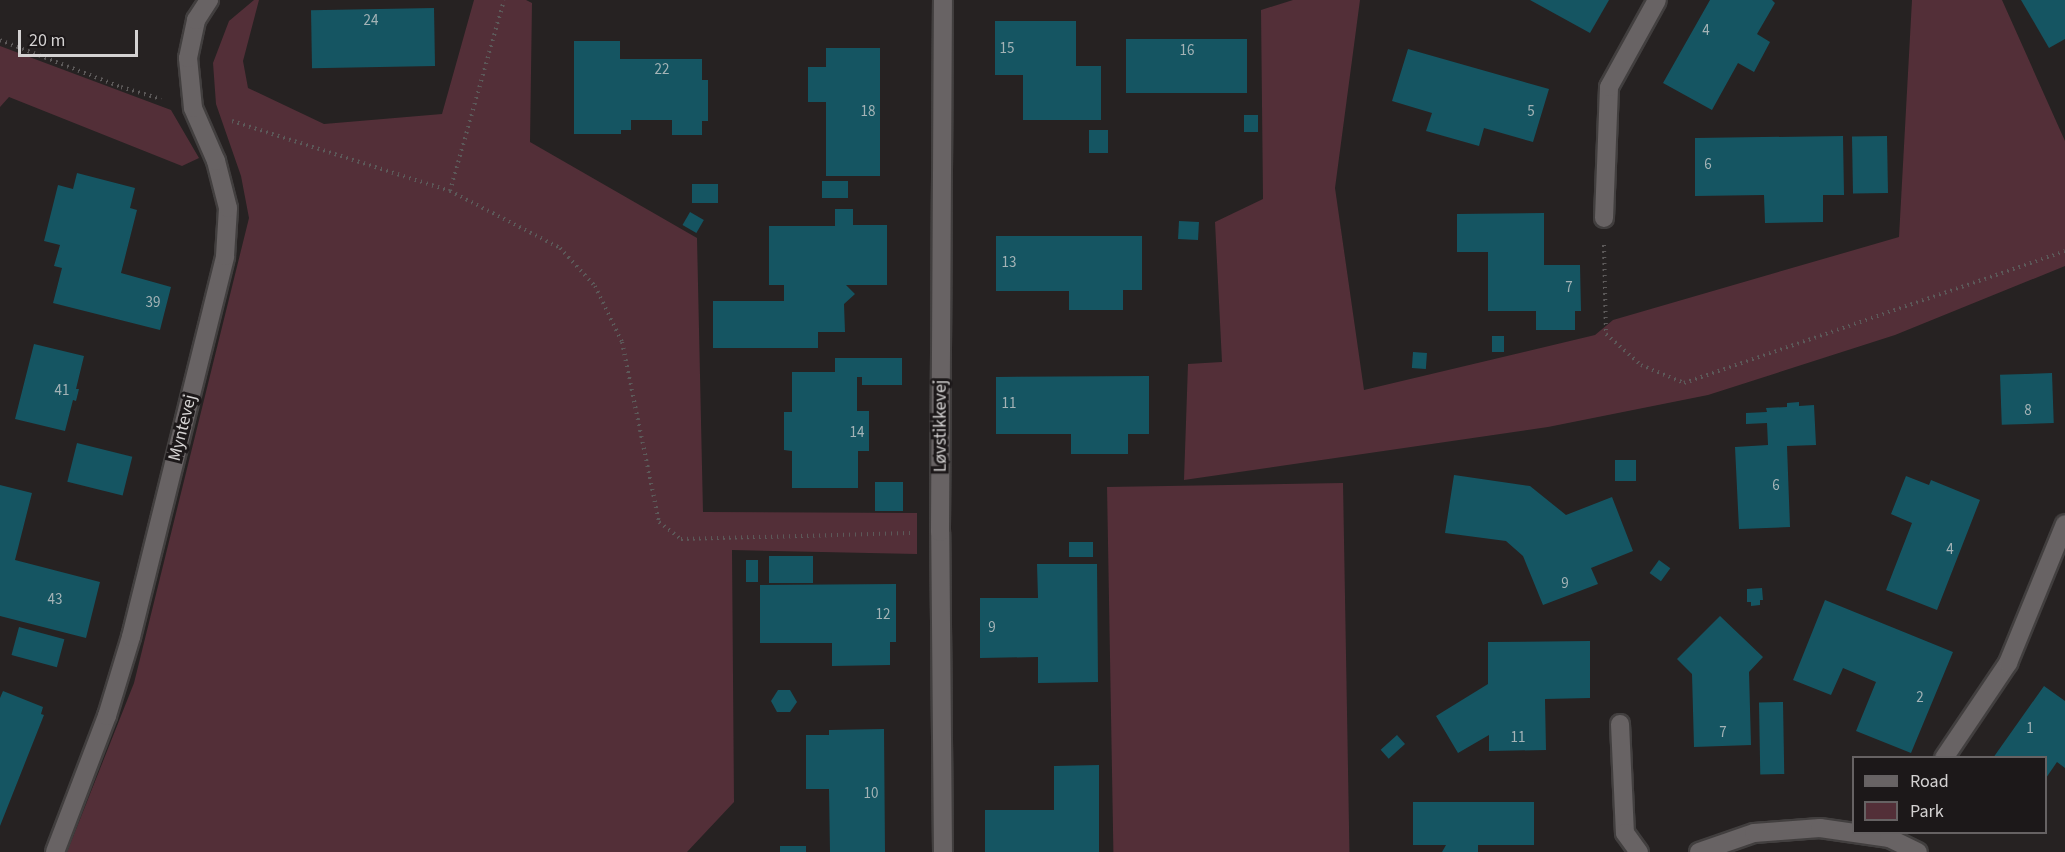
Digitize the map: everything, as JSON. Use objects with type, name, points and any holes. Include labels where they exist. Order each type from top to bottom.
[{"type":"street","name":"Myntevej","points":[[55,852],[107,716],[131,637],[225,256],[228,207],[216,160],[193,108],[188,58],[196,20],[209,0]]},
{"type":"street","name":"Løvstikkevej","points":[[943,0],[940,532],[943,852]]},
{"type":"street","points":[[1604,218],[1609,87],[1657,0]]},
{"type":"street","points":[[1945,756],[2008,663],[2065,524]]},
{"type":"street","points":[[1620,724],[1625,833],[1639,852]]},
{"type":"street","points":[[1699,852],[1754,833],[1820,828],[1852,831]]},
{"type":"street","points":[[1891,835],[1918,852]]},
{"type":"path","points":[[450,191],[504,0]]},
{"type":"path","points":[[0,40],[121,87],[450,191],[560,248],[595,286],[622,342],[658,522],[681,539],[940,532]]},
{"type":"path","points":[[1604,218],[1606,334],[1641,365],[1684,382],[2065,251]]},
{"type":"green space","points":[[254,0],[259,0],[243,61],[248,88],[324,124],[442,114],[474,0],[526,0],[532,3],[530,142],[697,238],[703,512],[917,513],[917,554],[732,550],[734,802],[687,852],[67,852],[134,683],[249,218],[241,176],[216,104],[213,63],[229,21]]},
{"type":"green space","points":[[1293,0],[1360,0],[1335,188],[1364,390],[1595,335],[1613,320],[1899,237],[1912,0],[2002,0],[2065,141],[2065,266],[1895,335],[1708,395],[1548,427],[1184,480],[1188,364],[1222,362],[1215,222],[1263,199],[1261,10]]},
{"type":"green space","points":[[0,46],[171,110],[199,158],[182,166],[9,97],[0,107]]},
{"type":"green space","points":[[1343,483],[1349,852],[1113,852],[1107,487]]},
{"type":"building","points":[[1530,0],[1609,0],[1590,33]]},
{"type":"building","points":[[1710,0],[1772,0],[1775,3],[1757,34],[1770,42],[1754,72],[1738,63],[1712,110],[1663,83]]},
{"type":"building","points":[[2021,0],[2065,0],[2065,39],[2049,48]]},
{"type":"building","points":[[434,8],[435,66],[312,68],[311,10]]},
{"type":"building","points":[[995,21],[1076,21],[1076,66],[1101,66],[1101,120],[1023,120],[1023,75],[995,75]]},
{"type":"building","points":[[1126,39],[1247,39],[1247,93],[1126,93]]},
{"type":"building","points":[[574,41],[620,41],[620,59],[702,59],[702,80],[708,80],[708,121],[702,121],[702,135],[672,135],[672,120],[631,120],[631,130],[621,130],[621,134],[574,134]]},
{"type":"building","points":[[826,48],[880,48],[880,176],[826,176],[826,102],[808,102],[808,67],[826,67]]},
{"type":"building","points":[[1408,49],[1549,89],[1533,142],[1484,128],[1479,146],[1426,131],[1432,113],[1392,101]]},
{"type":"building","points":[[1244,115],[1258,115],[1258,132],[1244,132]]},
{"type":"building","points":[[1089,130],[1108,130],[1108,153],[1089,153]]},
{"type":"building","points":[[1843,136],[1844,195],[1823,195],[1823,222],[1765,223],[1764,195],[1695,196],[1695,138]]},
{"type":"building","points":[[1887,136],[1888,193],[1853,194],[1852,137]]},
{"type":"building","points":[[77,173],[135,188],[130,208],[137,210],[121,273],[171,287],[160,330],[53,303],[62,268],[54,266],[60,245],[44,241],[58,185],[73,189]]},
{"type":"building","points":[[822,181],[848,181],[848,198],[822,198]]},
{"type":"building","points":[[692,184],[718,184],[718,203],[692,203]]},
{"type":"building","points":[[835,209],[853,209],[853,225],[887,225],[887,285],[846,285],[855,294],[844,304],[845,332],[818,332],[818,348],[713,348],[713,301],[784,301],[784,285],[769,285],[769,226],[835,226]]},
{"type":"building","points":[[690,212],[704,220],[696,233],[682,225]]},
{"type":"building","points":[[1544,213],[1544,265],[1580,265],[1581,311],[1575,311],[1575,330],[1536,330],[1536,311],[1488,311],[1488,252],[1457,252],[1457,214]]},
{"type":"building","points":[[1179,221],[1199,222],[1198,240],[1178,239]]},
{"type":"building","points":[[996,236],[1142,236],[1142,290],[1123,290],[1123,310],[1069,310],[1069,291],[996,291]]},
{"type":"building","points":[[1492,336],[1504,336],[1504,352],[1492,352]]},
{"type":"building","points":[[34,344],[84,356],[76,389],[79,389],[76,401],[73,400],[65,431],[15,419]]},
{"type":"building","points":[[1413,352],[1427,353],[1426,369],[1412,368]]},
{"type":"building","points":[[835,358],[902,358],[902,385],[862,385],[862,377],[857,377],[857,411],[869,411],[869,451],[858,451],[858,488],[792,488],[792,451],[784,450],[784,412],[792,412],[792,372],[835,372]]},
{"type":"building","points":[[2052,373],[2054,423],[2002,425],[2000,375]]},
{"type":"building","points":[[1149,376],[1149,434],[1128,434],[1128,454],[1071,454],[1071,434],[996,434],[996,377]]},
{"type":"building","points":[[1799,402],[1799,406],[1814,405],[1816,445],[1787,446],[1790,527],[1739,529],[1735,447],[1768,445],[1767,423],[1746,424],[1746,413],[1767,412],[1766,408],[1787,407],[1787,403]]},
{"type":"building","points":[[77,443],[132,457],[123,496],[67,482]]},
{"type":"building","points":[[1615,460],[1636,460],[1636,481],[1615,481]]},
{"type":"building","points":[[1454,475],[1530,486],[1566,515],[1612,497],[1633,551],[1591,568],[1598,584],[1543,605],[1523,556],[1506,541],[1445,533]]},
{"type":"building","points":[[1906,476],[1929,485],[1931,480],[1980,500],[1937,610],[1886,590],[1912,523],[1891,514]]},
{"type":"building","points":[[875,482],[903,482],[903,511],[875,511]]},
{"type":"building","points":[[0,485],[32,493],[15,560],[100,582],[86,638],[0,616]]},
{"type":"building","points":[[1069,542],[1093,542],[1093,557],[1069,557]]},
{"type":"building","points":[[769,556],[813,556],[813,583],[769,583]]},
{"type":"building","points":[[746,560],[758,560],[758,582],[746,582]]},
{"type":"building","points":[[1659,560],[1670,568],[1661,581],[1650,573]]},
{"type":"building","points":[[1037,564],[1097,564],[1098,682],[1038,683],[1038,657],[980,658],[980,598],[1038,598]]},
{"type":"building","points":[[896,584],[896,642],[890,642],[890,665],[832,666],[832,643],[760,643],[760,585]]},
{"type":"building","points":[[1762,588],[1763,600],[1760,600],[1760,605],[1751,606],[1751,602],[1747,602],[1747,589]]},
{"type":"building","points":[[1825,600],[1953,652],[1911,753],[1856,731],[1876,682],[1843,668],[1831,695],[1793,680]]},
{"type":"building","points":[[1720,616],[1763,657],[1749,672],[1751,745],[1694,747],[1692,674],[1677,659]]},
{"type":"building","points":[[19,627],[64,639],[57,667],[11,655]]},
{"type":"building","points":[[1590,641],[1590,698],[1545,699],[1546,750],[1489,751],[1489,735],[1458,753],[1436,716],[1488,684],[1488,642]]},
{"type":"building","points":[[2044,686],[2065,701],[2065,768],[2057,762],[2047,777],[2047,756],[1994,756]]},
{"type":"building","points":[[778,690],[790,690],[797,702],[790,712],[777,712],[771,701]]},
{"type":"building","points":[[3,691],[43,707],[41,714],[44,715],[0,826],[0,698]]},
{"type":"building","points":[[1759,702],[1783,702],[1784,774],[1760,774]]},
{"type":"building","points":[[884,729],[885,852],[830,852],[829,789],[806,789],[806,735],[829,735],[829,730]]},
{"type":"building","points":[[1397,735],[1405,744],[1389,759],[1381,750]]},
{"type":"building","points":[[1099,765],[1099,852],[985,852],[985,810],[1054,810],[1054,766]]},
{"type":"building","points":[[1413,802],[1534,802],[1534,845],[1478,845],[1478,852],[1442,852],[1446,845],[1413,845]]},
{"type":"building","points":[[780,846],[806,846],[806,852],[780,852]]}]
